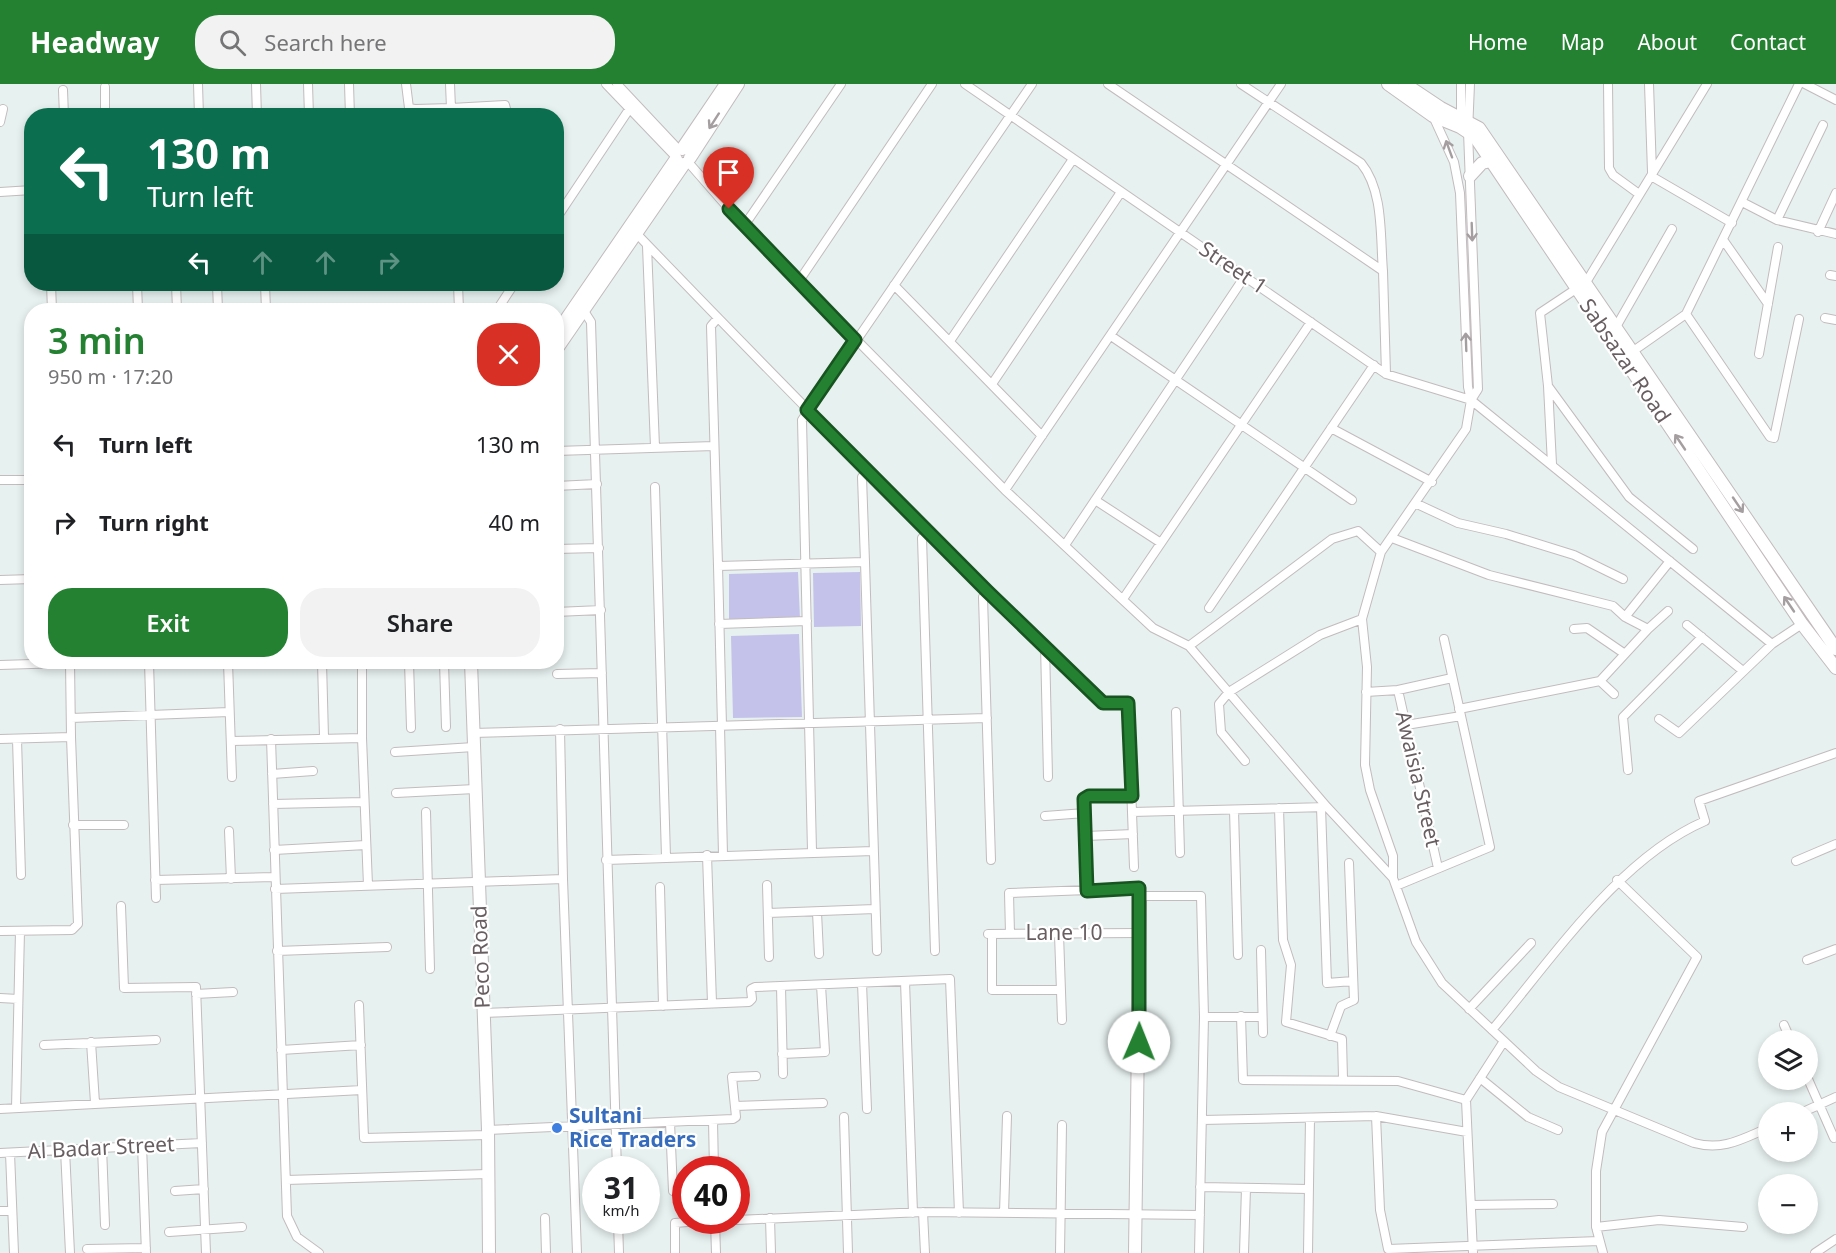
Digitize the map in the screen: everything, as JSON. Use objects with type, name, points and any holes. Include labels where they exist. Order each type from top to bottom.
[{"type":"street","points":[[198,84],[200,108]]},
{"type":"street","points":[[256,84],[257,108]]},
{"type":"street","points":[[308,84],[309,108]]},
{"type":"street","points":[[349,84],[350,108]]},
{"type":"street","points":[[406,84],[409,108]]},
{"type":"street","points":[[450,84],[451,108]]},
{"type":"street","points":[[606,84],[621,89],[744,226],[1005,490],[1153,628],[1189,646],[1324,807],[1395,882]]},
{"type":"street","points":[[564,337],[581,307],[682,157],[726,84]]},
{"type":"street","points":[[682,157],[738,84]]},
{"type":"street","points":[[744,226],[841,84]]},
{"type":"street","points":[[799,281],[932,84]]},
{"type":"street","name":"Street 1","points":[[965,84],[1386,374],[1471,400],[1772,644]]},
{"type":"street","points":[[812,851],[801,426],[807,410],[1032,84]]},
{"type":"street","points":[[1108,84],[1383,271]]},
{"type":"street","points":[[1121,93],[1127,84]]},
{"type":"street","points":[[1241,84],[1361,163],[1368,171],[1376,197],[1383,271],[1386,374]]},
{"type":"street","points":[[1005,490],[1281,84]]},
{"type":"street","name":"Sabsazar Road","points":[[1388,84],[1433,116],[1465,125],[1628,355]]},
{"type":"street","points":[[1405,84],[1465,125],[1479,128],[1580,287],[1616,327],[1628,355],[1656,396],[1834,642]]},
{"type":"street","points":[[1461,84],[1470,176],[1478,389],[1471,400],[1466,429],[1417,504],[1382,552],[1362,619],[1366,692],[1365,765],[1370,790],[1392,856],[1395,882],[1416,942],[1442,983],[1536,1071],[1559,1088],[1711,1148],[1730,1145],[1758,1132]]},
{"type":"street","points":[[1465,125],[1470,84]]},
{"type":"street","points":[[1608,84],[1609,168],[1613,175],[1639,194]]},
{"type":"street","points":[[1649,84],[1652,174]]},
{"type":"street","points":[[1552,464],[1548,386],[1540,313],[1580,287],[1707,84]]},
{"type":"street","points":[[1628,355],[1686,314],[1724,241],[1799,84]]},
{"type":"street","points":[[1805,84],[1836,100]]},
{"type":"street","points":[[105,87],[105,108]]},
{"type":"street","points":[[621,89],[630,108],[682,157]]},
{"type":"street","points":[[63,90],[64,108]]},
{"type":"street","points":[[482,108],[505,105],[506,108]]},
{"type":"street","points":[[564,207],[630,108]]},
{"type":"street","points":[[0,122],[3,109]]},
{"type":"street","points":[[1433,116],[1454,162],[1460,193],[1468,387],[1471,400]]},
{"type":"street","points":[[1777,220],[1823,125]]},
{"type":"street","points":[[950,341],[1073,159]]},
{"type":"street","points":[[1470,176],[1482,163],[1491,161]]},
{"type":"street","points":[[1652,174],[1732,223]]},
{"type":"street","points":[[0,192],[24,190]]},
{"type":"street","points":[[992,384],[1121,192]]},
{"type":"street","points":[[1818,232],[1836,193]]},
{"type":"street","points":[[1742,202],[1777,220],[1818,232],[1836,234]]},
{"type":"street","points":[[1616,327],[1672,229]]},
{"type":"street","points":[[633,230],[717,319],[928,532],[1103,703],[1128,703],[1134,867]]},
{"type":"street","points":[[1724,241],[1768,304]]},
{"type":"street","points":[[647,246],[655,447]]},
{"type":"street","points":[[1759,354],[1778,247]]},
{"type":"street","points":[[1065,545],[1245,276]]},
{"type":"street","points":[[894,285],[1042,435]]},
{"type":"street","points":[[564,325],[581,307]]},
{"type":"street","points":[[581,307],[591,322],[616,1156]]},
{"type":"street","points":[[1686,314],[1770,437],[1774,438],[1799,319]]},
{"type":"street","points":[[1825,318],[1836,320]]},
{"type":"street","points":[[717,319],[711,326],[723,855]]},
{"type":"street","points":[[1123,599],[1311,322]]},
{"type":"street","points":[[1111,336],[1176,378],[1352,500]]},
{"type":"street","points":[[1209,608],[1374,365]]},
{"type":"street","points":[[1548,386],[1629,496],[1693,549]]},
{"type":"street","name":"Sabsazar Road","points":[[1656,396],[1803,624],[1836,668]]},
{"type":"street","points":[[1331,428],[1432,482]]},
{"type":"street","points":[[564,452],[714,446]]},
{"type":"street","points":[[868,471],[862,477],[877,951]]},
{"type":"street","points":[[0,480],[24,480]]},
{"type":"street","points":[[564,486],[597,484]]},
{"type":"street","points":[[655,487],[666,857]]},
{"type":"street","points":[[1095,500],[1161,543]]},
{"type":"street","points":[[1417,504],[1458,523],[1506,534],[1574,555],[1623,579]]},
{"type":"street","points":[[1189,646],[1332,539],[1358,531],[1382,552]]},
{"type":"street","points":[[928,532],[922,538],[935,951]]},
{"type":"street","points":[[1392,538],[1489,575],[1613,606],[1625,617],[1648,628]]},
{"type":"street","points":[[564,549],[599,548]]},
{"type":"street","points":[[1625,617],[1670,561]]},
{"type":"street","points":[[718,566],[865,562]]},
{"type":"street","points":[[0,580],[24,579]]},
{"type":"street","points":[[987,591],[983,597],[991,860]]},
{"type":"street","points":[[564,612],[601,610]]},
{"type":"street","points":[[1406,725],[1600,681],[1648,628],[1668,611]]},
{"type":"street","points":[[1245,761],[1221,732],[1219,704],[1229,692],[1320,636],[1362,619]]},
{"type":"street","points":[[719,624],[807,621]]},
{"type":"street","points":[[1659,719],[1679,733],[1772,644],[1803,624]]},
{"type":"street","points":[[1687,625],[1743,671]]},
{"type":"street","points":[[1574,629],[1587,628],[1625,654]]},
{"type":"street","points":[[1628,770],[1623,717],[1702,638]]},
{"type":"street","points":[[1395,882],[1490,847],[1444,639]]},
{"type":"street","points":[[1045,645],[1048,777]]},
{"type":"street","points":[[0,664],[24,663]]},
{"type":"street","points":[[0,931],[72,930],[76,928],[70,669]]},
{"type":"street","points":[[149,669],[156,898]]},
{"type":"street","points":[[228,669],[232,777]]},
{"type":"street","points":[[322,669],[324,737]]},
{"type":"street","points":[[362,669],[362,738],[368,885]]},
{"type":"street","points":[[409,669],[411,728]]},
{"type":"street","points":[[444,669],[446,727]]},
{"type":"street","name":"Peco Road","points":[[471,669],[488,1132],[489,1253]]},
{"type":"street","points":[[556,674],[602,673]]},
{"type":"street","points":[[1366,692],[1398,690],[1452,678]]},
{"type":"street","points":[[1600,681],[1614,694]]},
{"type":"street","name":"Awaisia Street","points":[[1398,690],[1438,868]]},
{"type":"street","points":[[71,718],[229,712]]},
{"type":"street","points":[[1176,712],[1180,854]]},
{"type":"street","points":[[473,733],[987,718]]},
{"type":"street","points":[[560,729],[563,879],[577,1253]]},
{"type":"street","points":[[0,739],[71,737]]},
{"type":"street","points":[[231,741],[324,737],[362,738]]},
{"type":"street","points":[[17,739],[21,875]]},
{"type":"street","points":[[272,739],[274,877],[287,1216],[294,1231],[319,1253]]},
{"type":"street","points":[[395,752],[474,747]]},
{"type":"street","points":[[1492,1030],[1617,880],[1677,833],[1705,821],[1699,801],[1836,753]]},
{"type":"street","points":[[272,774],[313,771]]},
{"type":"street","points":[[396,793],[475,789]]},
{"type":"street","points":[[1087,891],[1084,799],[1089,796],[1132,796]]},
{"type":"street","points":[[273,804],[364,802]]},
{"type":"street","points":[[1132,812],[1324,807]]},
{"type":"street","points":[[1324,807],[1327,983],[1353,981]]},
{"type":"street","points":[[1279,808],[1283,940],[1291,964],[1286,1022],[1342,1039],[1343,1079]]},
{"type":"street","points":[[1234,810],[1238,955]]},
{"type":"street","points":[[426,812],[430,969]]},
{"type":"street","points":[[1045,816],[1085,813]]},
{"type":"street","points":[[73,825],[124,825]]},
{"type":"street","points":[[229,831],[231,879]]},
{"type":"street","points":[[1086,836],[1133,834]]},
{"type":"street","points":[[1796,861],[1836,844]]},
{"type":"street","points":[[274,850],[366,845]]},
{"type":"street","points":[[606,860],[812,851],[873,851]]},
{"type":"street","points":[[707,855],[712,1003]]},
{"type":"street","points":[[1330,1036],[1341,1006],[1354,1000],[1349,863]]},
{"type":"street","points":[[155,880],[274,877]]},
{"type":"street","points":[[275,890],[563,879]]},
{"type":"street","points":[[1603,1253],[1596,1227],[1596,1171],[1602,1132],[1616,1111],[1697,957],[1617,880]]},
{"type":"street","points":[[767,885],[769,957]]},
{"type":"street","points":[[660,887],[663,1006]]},
{"type":"street","points":[[1010,934],[1009,893],[1139,888],[1135,1253]]},
{"type":"street","points":[[1140,896],[1201,896],[1204,1017],[1199,1253]]},
{"type":"street","points":[[121,906],[124,988],[196,987],[206,1253]]},
{"type":"street","points":[[768,913],[875,909]]},
{"type":"street","points":[[818,912],[819,954]]},
{"type":"street","points":[[16,1108],[20,932]]},
{"type":"street","name":"Lane 10","points":[[1061,990],[992,990],[990,934],[1140,933]]},
{"type":"street","points":[[1059,934],[1062,1020]]},
{"type":"street","points":[[1469,1009],[1531,944]]},
{"type":"street","points":[[277,951],[387,946]]},
{"type":"street","points":[[1807,960],[1836,949]]},
{"type":"street","points":[[1261,950],[1263,1033]]},
{"type":"street","points":[[483,1013],[749,1002],[752,999],[752,987],[945,978],[952,983],[959,1213]]},
{"type":"street","points":[[905,981],[913,1213]]},
{"type":"street","points":[[862,983],[867,1109]]},
{"type":"street","points":[[782,1054],[821,1054],[825,1052],[822,985]]},
{"type":"street","points":[[781,986],[783,1074]]},
{"type":"street","points":[[196,994],[233,992]]},
{"type":"street","points":[[0,998],[18,999]]},
{"type":"street","points":[[359,1005],[363,1136],[366,1139],[735,1118],[732,1077],[756,1076]]},
{"type":"street","points":[[1241,1016],[1243,1080],[1398,1081],[1466,1100]]},
{"type":"street","points":[[1204,1017],[1262,1017]]},
{"type":"street","points":[[1784,1024],[1786,1030]]},
{"type":"street","points":[[44,1045],[156,1040]]},
{"type":"street","points":[[1473,1250],[1466,1100],[1504,1041]]},
{"type":"street","points":[[91,1042],[95,1103]]},
{"type":"street","points":[[280,1050],[361,1045]]},
{"type":"street","points":[[1480,1078],[1528,1117],[1558,1130]]},
{"type":"street","points":[[0,1108],[362,1090]]},
{"type":"street","points":[[1813,1090],[1834,1138]]},
{"type":"street","points":[[1819,1105],[1836,1097]]},
{"type":"street","points":[[735,1106],[822,1103]]},
{"type":"street","points":[[1004,1213],[1007,1116]]},
{"type":"street","points":[[1202,1120],[1376,1116],[1467,1132]]},
{"type":"street","points":[[1376,1116],[1380,1210],[1386,1246],[1391,1250],[1473,1250],[1599,1241]]},
{"type":"street","points":[[844,1117],[848,1253]]},
{"type":"street","points":[[1308,1253],[1310,1118]]},
{"type":"street","points":[[713,1120],[714,1156]]},
{"type":"street","points":[[670,1122],[672,1168]]},
{"type":"street","points":[[1060,1253],[1062,1125]]},
{"type":"street","name":"Al Badar Street","points":[[0,1153],[202,1143]]},
{"type":"street","points":[[87,1249],[146,1250],[142,1145]]},
{"type":"street","points":[[102,1148],[105,1225]]},
{"type":"street","points":[[65,1150],[70,1253]]},
{"type":"street","points":[[10,1153],[14,1253]]},
{"type":"street","points":[[286,1180],[488,1174]]},
{"type":"street","points":[[1200,1187],[1308,1190]]},
{"type":"street","points":[[1244,1253],[1246,1188]]},
{"type":"street","points":[[175,1191],[204,1189]]},
{"type":"street","points":[[1471,1205],[1553,1204]]},
{"type":"street","points":[[0,1211],[12,1211]]},
{"type":"street","points":[[750,1219],[923,1212],[1200,1215]]},
{"type":"street","points":[[923,1212],[924,1253]]},
{"type":"street","points":[[545,1218],[546,1253]]},
{"type":"street","points":[[770,1218],[771,1253]]},
{"type":"street","points":[[1596,1227],[1659,1220],[1743,1227]]},
{"type":"street","points":[[169,1232],[243,1227]]},
{"type":"street","points":[[618,1234],[619,1253]]},
{"type":"street","points":[[675,1234],[675,1253]]},
{"type":"street","points":[[715,1234],[716,1253]]},
{"type":"street","points":[[1815,1253],[1836,1239]]},
{"type":"shaded area","points":[[798,572],[800,619],[729,621],[729,574]]},
{"type":"shaded area","points":[[860,572],[861,626],[814,627],[813,573]]},
{"type":"shaded area","points":[[799,634],[802,717],[733,718],[731,636]]},
{"type":"place","name":"Sultani Rice Traders","points":[[557,1128]]},
{"type":"route","points":[[729,209],[855,340],[807,410],[987,591],[1103,703],[1128,703],[1132,796],[1089,796],[1084,799],[1087,891],[1139,888],[1139,1042]]}]
